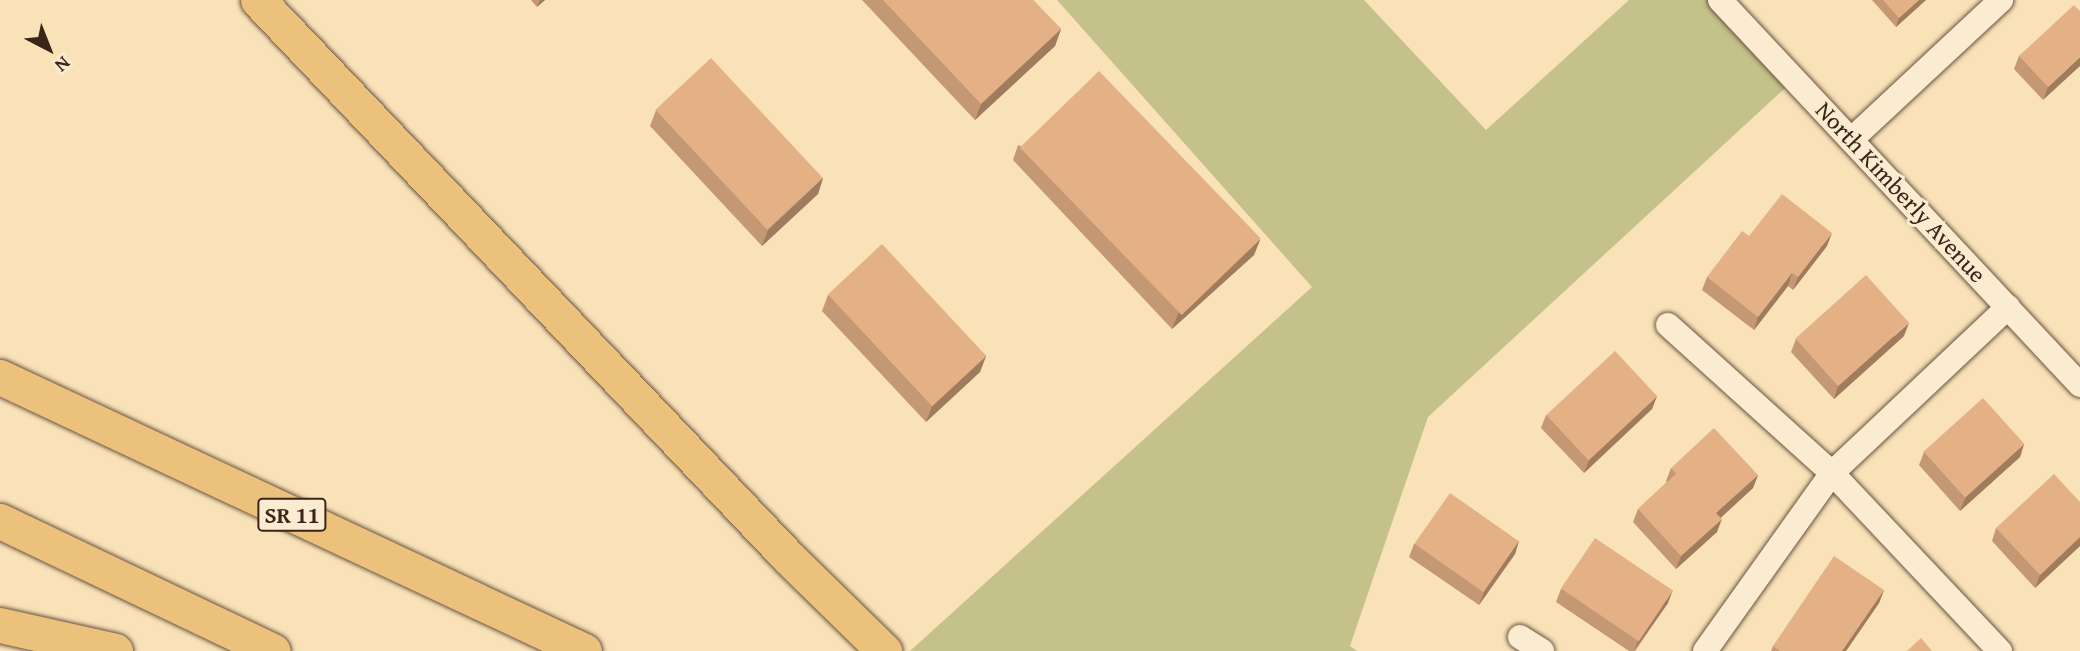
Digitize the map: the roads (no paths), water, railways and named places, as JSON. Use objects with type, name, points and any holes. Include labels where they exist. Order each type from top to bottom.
[{"type":"highway","points":[[258,0],[780,549],[884,651]]},
{"type":"highway","name":"SR 11","points":[[0,377],[584,651]]},
{"type":"highway","points":[[0,521],[273,651]]},
{"type":"highway","points":[[0,625],[115,651]]},
{"type":"street","name":"North Kimberly Avenue","points":[[1720,0],[2080,385]]},
{"type":"street","points":[[1852,139],[2001,0]]},
{"type":"street","points":[[1705,651],[1832,473],[2008,307]]},
{"type":"street","points":[[1668,325],[1832,473],[2000,651]]},
{"type":"street","points":[[1520,637],[1542,651]]}]
